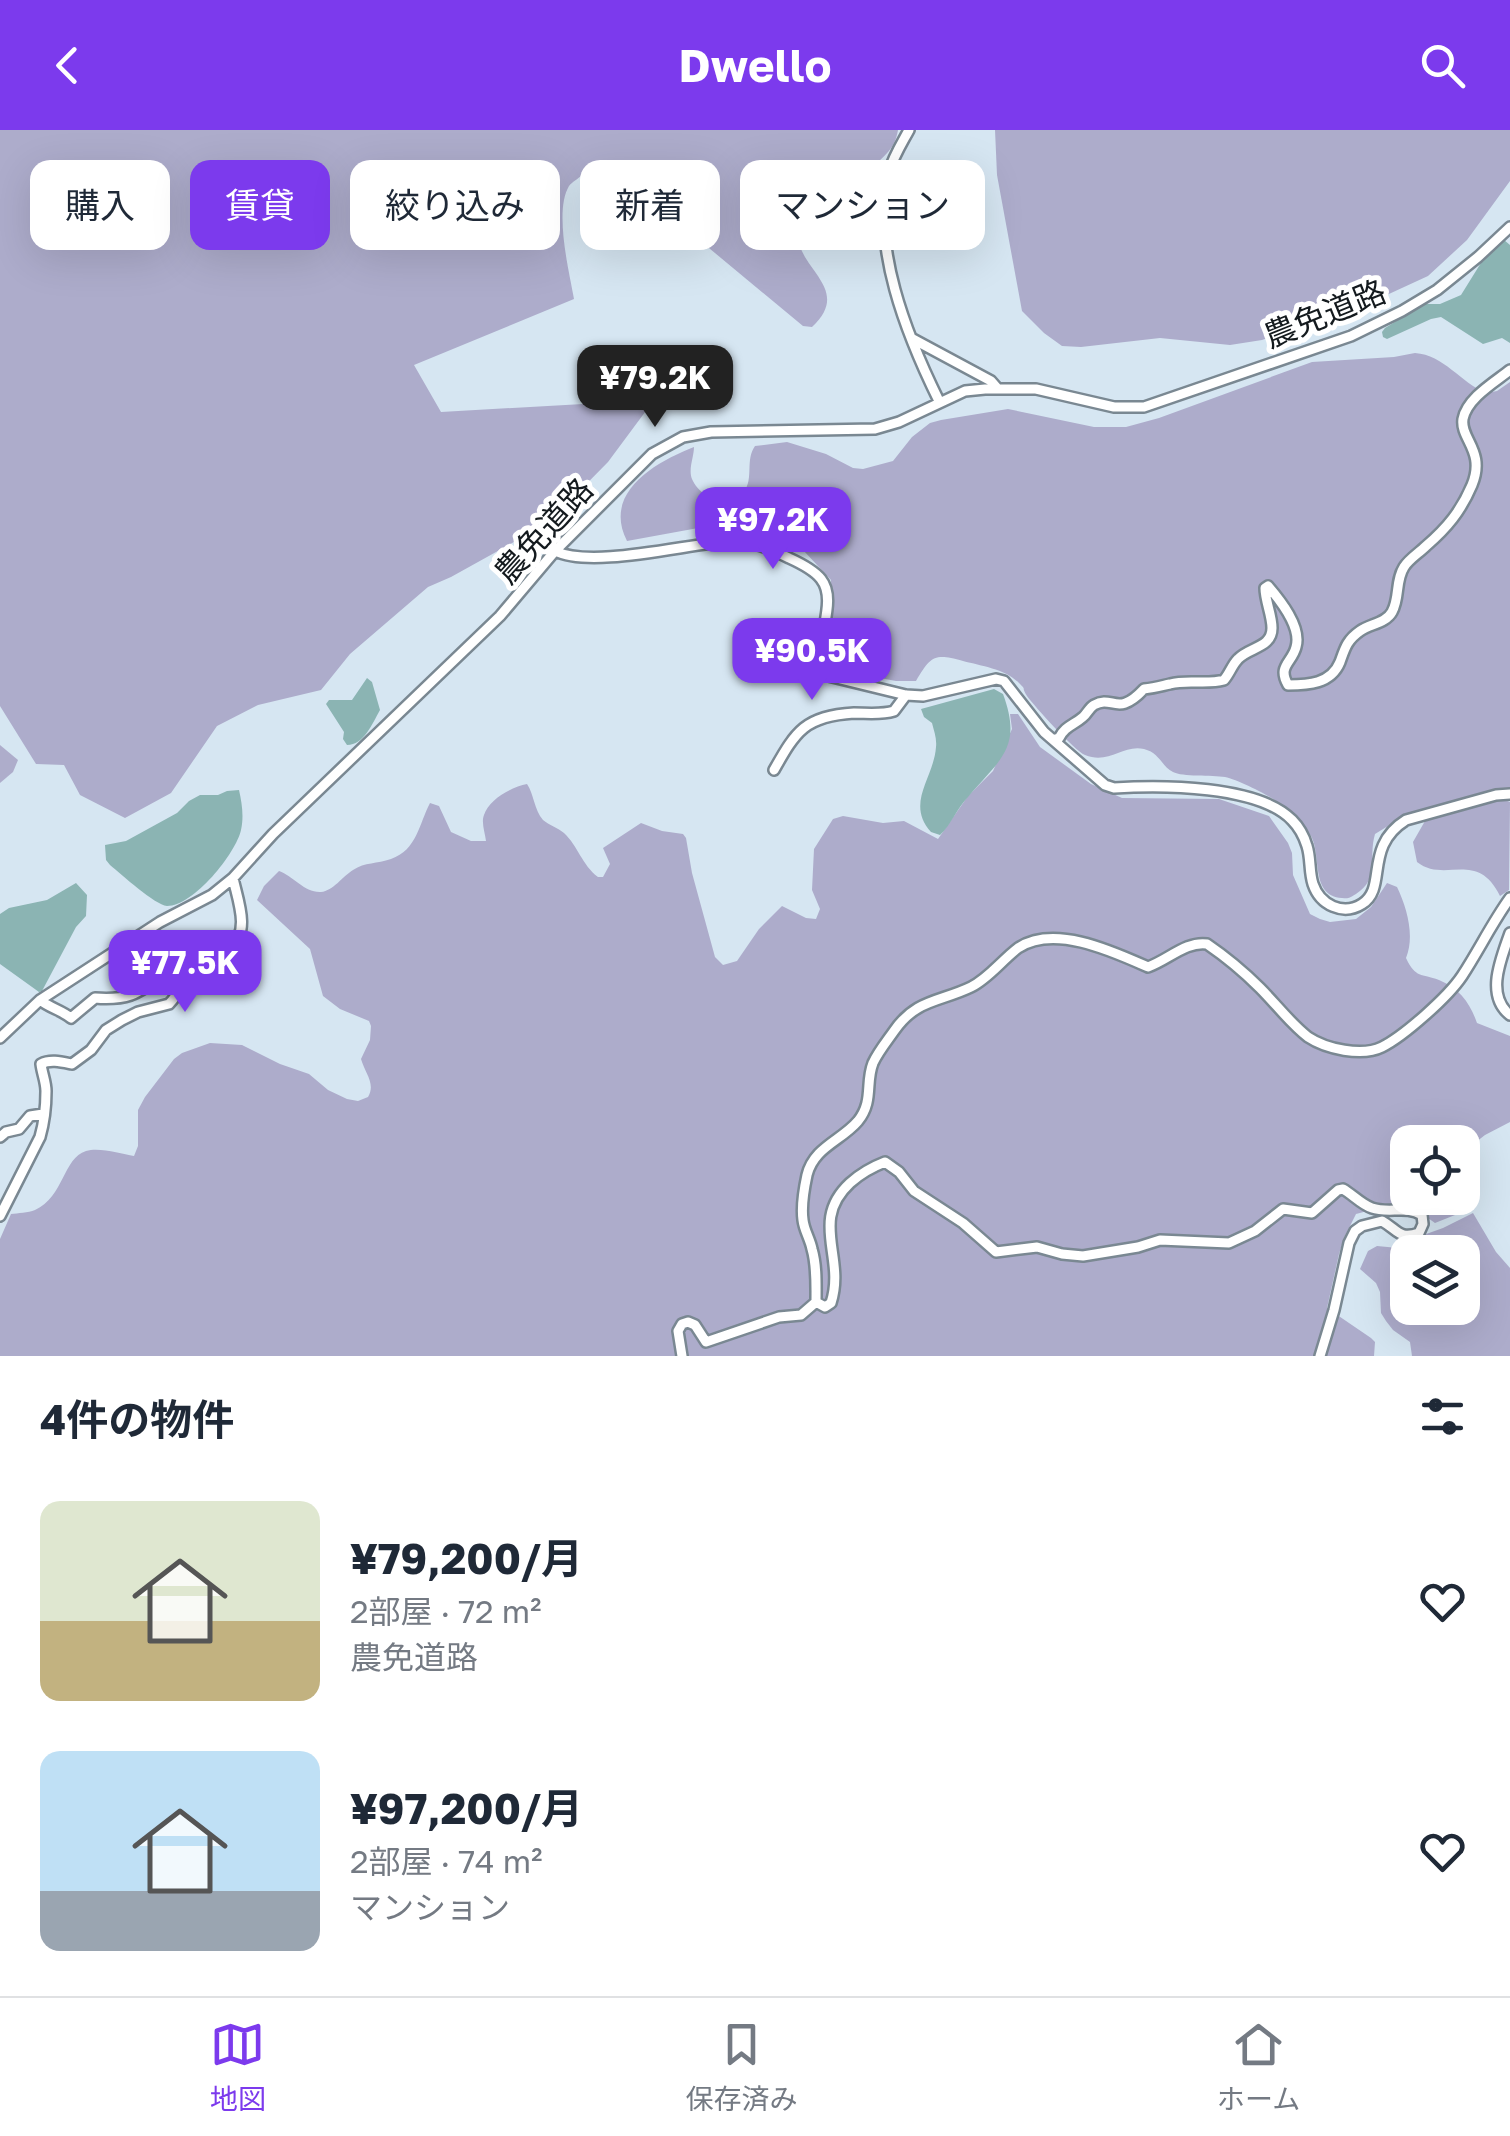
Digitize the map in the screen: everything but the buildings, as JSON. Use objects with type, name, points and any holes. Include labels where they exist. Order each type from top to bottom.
[{"type":"street","points":[[909,130],[890,168],[883,213],[885,236],[910,338],[939,401]]},
{"type":"street","name":"農免道路","points":[[0,1038],[40,1000],[160,922],[212,895],[233,878],[273,834],[500,616],[555,551],[652,454],[683,437],[711,432],[875,429],[964,391],[1036,390],[1114,407],[1144,407],[1368,328],[1437,290],[1509,230]]},
{"type":"street","points":[[910,338],[991,381],[998,389]]},
{"type":"street","points":[[1056,739],[1098,704],[1128,704],[1144,688],[1224,680],[1235,662],[1268,642],[1272,635],[1265,594],[1268,586],[1289,614],[1294,631],[1297,647],[1284,673],[1288,686],[1314,685],[1335,671],[1347,641],[1392,613],[1404,566],[1454,519],[1474,480],[1476,466],[1463,420],[1477,397],[1510,370]]},
{"type":"street","points":[[555,551],[599,558],[737,540],[772,550],[802,564],[824,584],[828,596],[820,662],[828,676],[906,695],[932,696],[996,678],[1004,681],[1037,724],[1105,785],[1215,789],[1280,810],[1299,828],[1308,847],[1312,884],[1320,897],[1335,908],[1362,904],[1370,898],[1381,846],[1395,826],[1510,794]]},
{"type":"street","points":[[774,770],[793,736],[804,726],[840,714],[894,711],[906,695]]},
{"type":"street","points":[[0,1216],[40,1137],[47,1086],[41,1064],[72,1064],[91,1050],[106,1030],[122,1020],[168,1004],[198,963],[232,946],[239,938],[242,917],[233,878]]},
{"type":"street","points":[[816,1302],[813,1250],[803,1222],[811,1162],[858,1121],[869,1102],[873,1064],[909,1013],[974,986],[1030,941],[1063,939],[1148,966],[1199,942],[1207,944],[1252,980],[1309,1037],[1332,1047],[1376,1050],[1412,1025],[1460,979],[1510,898]]},
{"type":"street","points":[[1510,933],[1496,987],[1500,1007],[1510,1015]]},
{"type":"street","points":[[40,1000],[71,1018],[95,998],[133,994],[154,982],[173,982],[179,986]]},
{"type":"street","points":[[0,1137],[19,1129],[30,1116],[43,1114]]},
{"type":"street","points":[[816,1302],[825,1307],[831,1303],[836,1289],[829,1228],[831,1208],[857,1177],[884,1162],[899,1172],[914,1192],[963,1223],[996,1252],[1038,1247],[1083,1256],[1160,1240],[1229,1244],[1255,1231],[1283,1209],[1312,1212],[1343,1189],[1372,1208],[1410,1209],[1422,1215],[1419,1233],[1409,1236],[1402,1236],[1382,1221],[1355,1231],[1320,1356]]},
{"type":"street","points":[[682,1356],[678,1331],[682,1324],[695,1325],[706,1342],[779,1317],[800,1315],[816,1302]]},
{"type":"shaded area","points":[[0,130],[898,130],[894,143],[880,160],[740,160],[740,250],[801,250],[827,299],[824,312],[812,327],[803,326],[711,250],[720,250],[720,160],[580,160],[580,177],[569,186],[563,210],[574,299],[414,365],[441,412],[654,400],[608,462],[548,523],[428,587],[350,654],[321,690],[258,705],[217,726],[171,793],[125,818],[80,795],[64,765],[36,764],[0,706]]},
{"type":"shaded area","points":[[995,130],[1510,130],[1510,181],[1467,240],[1428,276],[1365,305],[1262,340],[1230,345],[1160,338],[1062,346],[1022,311],[997,175]]},
{"type":"shaded area","points":[[1504,240],[1510,245],[1510,343],[1502,338],[1483,344],[1441,317],[1387,339],[1383,337],[1385,328],[1424,304],[1440,304],[1461,295],[1484,258]]},
{"type":"shaded area","points":[[1415,353],[1435,359],[1486,393],[1510,382],[1510,790],[1409,813],[1375,834],[1371,875],[1363,888],[1348,898],[1332,896],[1325,890],[1311,836],[1273,799],[1230,778],[1173,772],[1144,749],[1129,749],[1101,758],[1085,755],[1046,718],[1019,683],[1000,671],[946,657],[930,662],[916,681],[837,670],[831,661],[831,580],[803,550],[731,522],[627,541],[621,524],[627,494],[637,481],[664,461],[694,447],[691,471],[696,486],[716,500],[731,501],[747,487],[755,446],[787,442],[863,469],[893,461],[912,437],[941,420],[1008,409],[1094,427],[1126,427],[1312,362]]},
{"type":"shaded area","points":[[367,678],[372,682],[380,710],[363,738],[347,745],[344,732],[326,704],[329,700],[352,700]]},
{"type":"shaded area","points":[[994,689],[1003,694],[1009,712],[1005,752],[944,831],[940,835],[931,832],[924,821],[921,801],[936,741],[932,723],[921,709]]},
{"type":"shaded area","points":[[1010,714],[1018,714],[1040,747],[1091,784],[1122,798],[1219,799],[1269,816],[1288,843],[1293,875],[1310,914],[1320,919],[1356,919],[1371,907],[1387,883],[1397,887],[1409,922],[1406,958],[1413,969],[1458,992],[1477,1023],[1510,1036],[1510,1122],[1480,1139],[1480,1125],[1390,1125],[1390,1206],[1356,1214],[1339,1254],[1327,1308],[1375,1342],[1374,1356],[0,1356],[0,1239],[11,1214],[32,1211],[45,1204],[72,1161],[86,1151],[134,1156],[138,1146],[138,1110],[182,1053],[210,1043],[242,1045],[309,1074],[347,1099],[358,1101],[368,1097],[370,1083],[361,1059],[370,1040],[369,1021],[340,1009],[323,996],[310,949],[257,900],[279,871],[310,890],[325,891],[358,867],[400,855],[416,836],[430,803],[439,806],[451,832],[471,841],[486,841],[483,821],[487,809],[502,795],[527,784],[543,820],[564,833],[598,877],[603,877],[610,864],[603,848],[641,823],[683,834],[715,957],[723,965],[737,961],[759,929],[782,906],[816,919],[820,909],[812,890],[814,849],[833,819],[843,816],[883,823],[904,821],[938,839],[968,796],[993,771],[1012,729]]},
{"type":"shaded area","points":[[0,745],[18,760],[13,772],[0,783]]},
{"type":"shaded area","points":[[239,790],[242,820],[237,840],[212,877],[178,904],[167,906],[155,900],[106,860],[105,845],[126,841],[177,813],[200,795]]},
{"type":"shaded area","points":[[1502,799],[1510,802],[1509,890],[1500,896],[1481,874],[1428,868],[1417,862],[1413,842],[1425,821]]},
{"type":"shaded area","points":[[76,883],[87,895],[86,916],[39,992],[0,964],[0,914],[9,908],[47,900]]},
{"type":"shaded area","points":[[1422,1215],[1455,1215],[1435,1223]]},
{"type":"shaded area","points":[[1474,1215],[1510,1268],[1510,1356],[1412,1356],[1410,1342],[1393,1330],[1381,1313],[1376,1283],[1360,1269],[1368,1251],[1377,1246],[1390,1247],[1390,1325],[1480,1325],[1480,1235],[1423,1235]]}]
